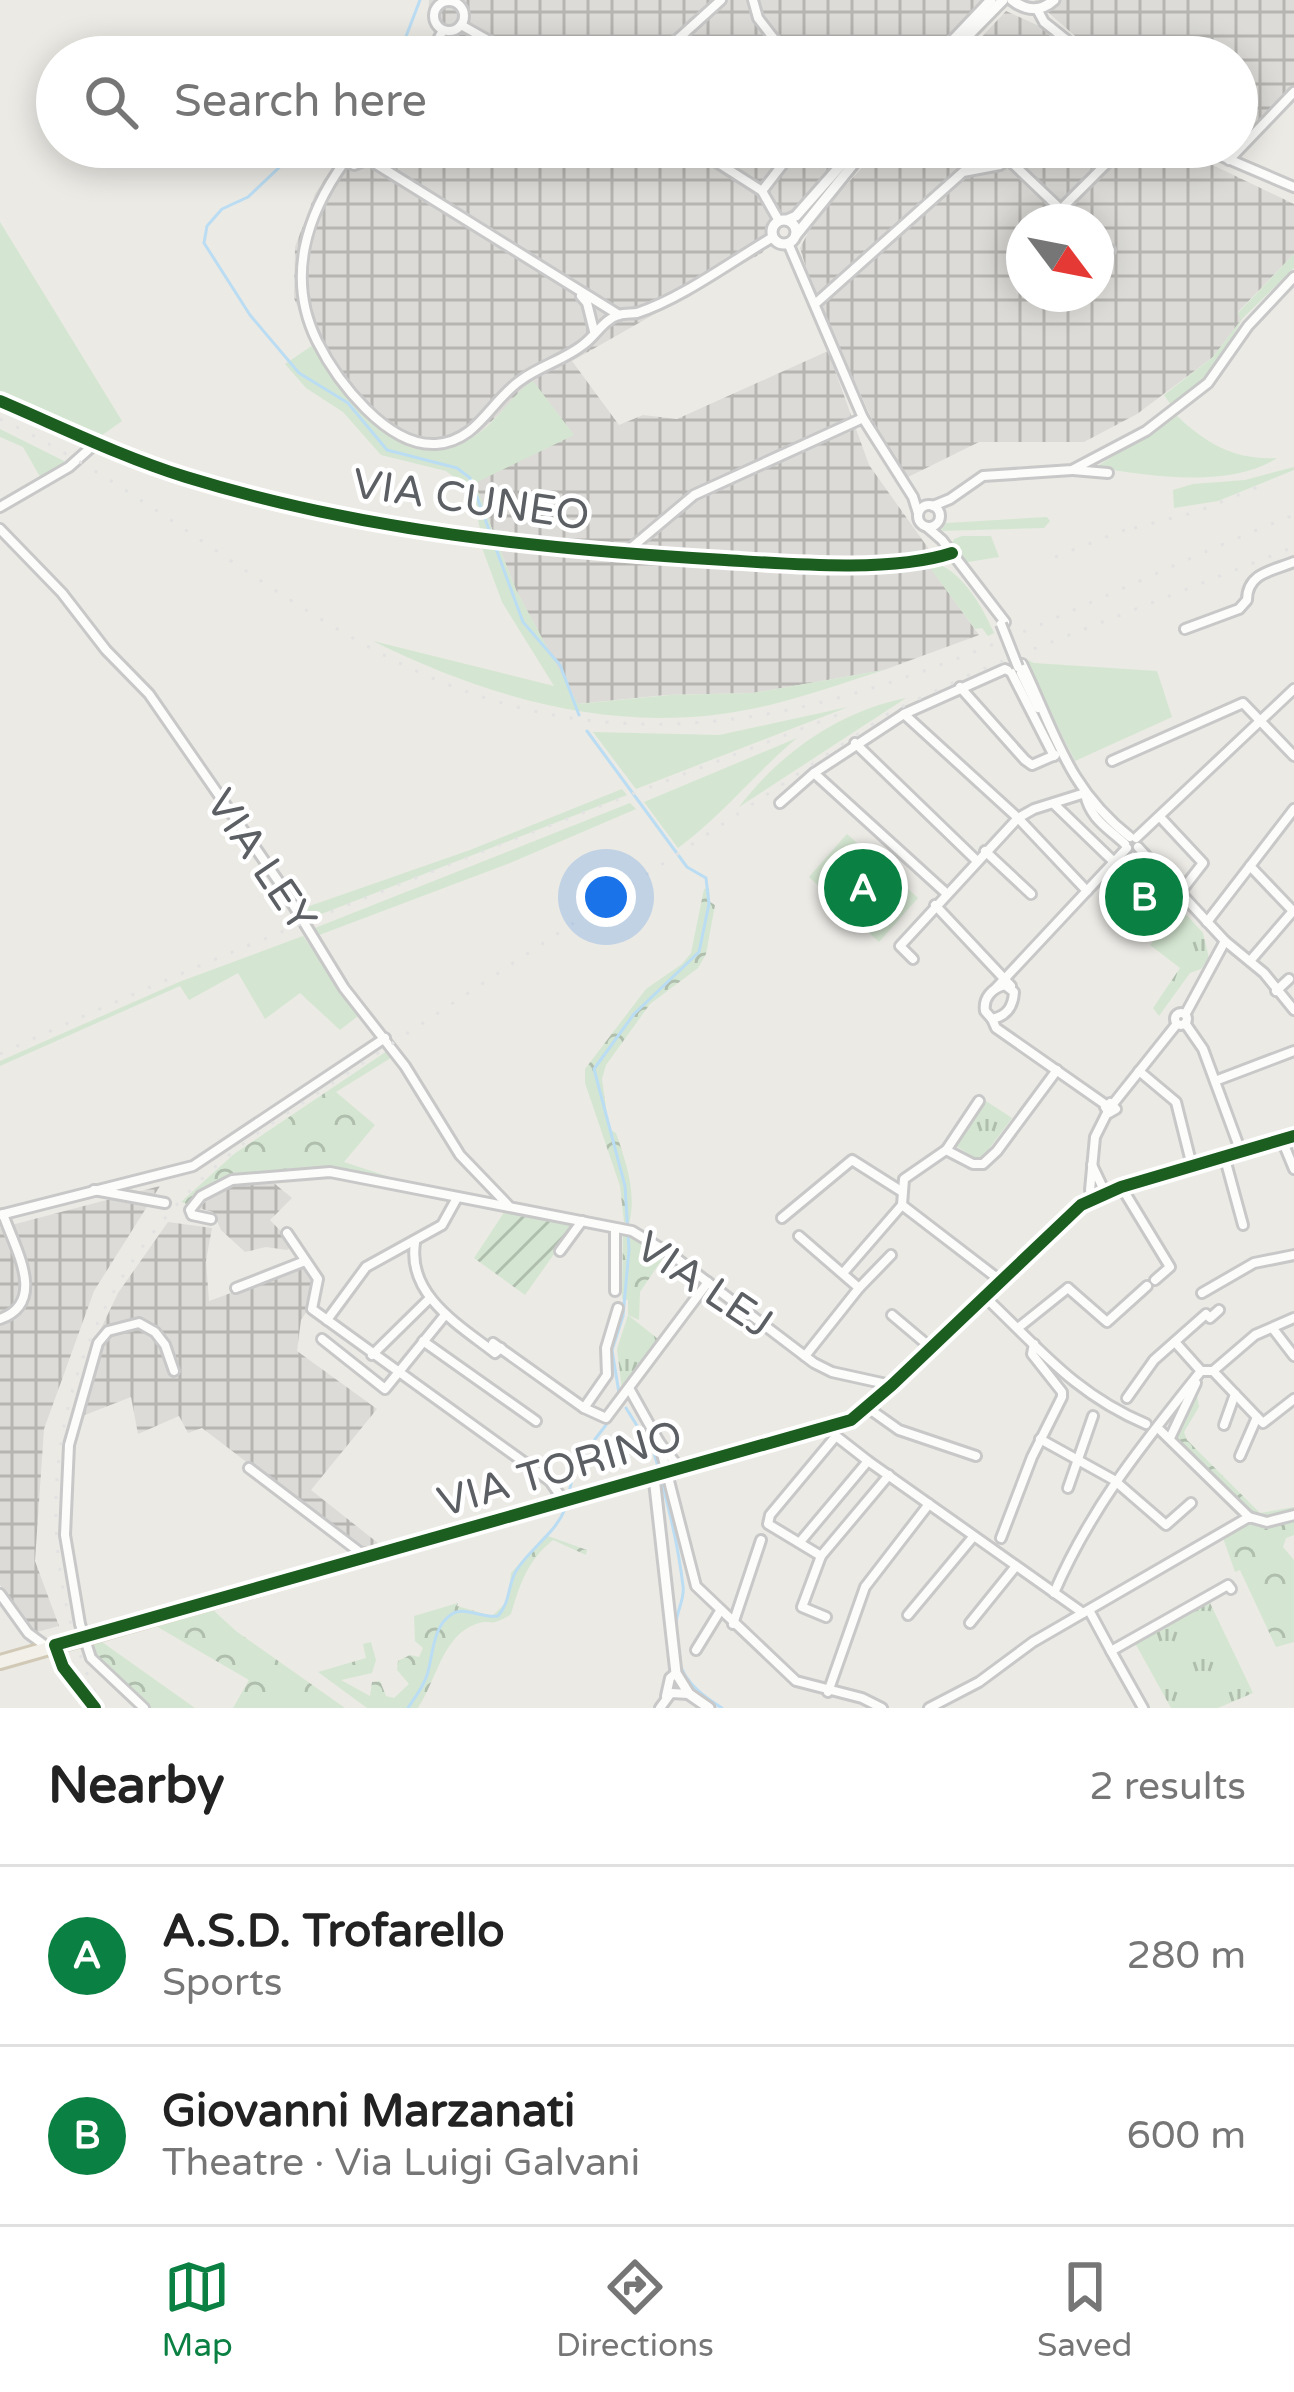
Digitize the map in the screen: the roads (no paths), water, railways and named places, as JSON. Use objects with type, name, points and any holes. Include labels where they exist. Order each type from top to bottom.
[{"type":"main road","name":"VIA TORINO","points":[[0,1662],[834,1431],[868,1408],[1096,1192],[1288,1138]]},
{"type":"street","points":[[681,36],[721,0]]},
{"type":"street","points":[[753,0],[758,18],[772,36]]},
{"type":"street","points":[[957,36],[991,0]]},
{"type":"street","points":[[968,36],[1003,0]]},
{"type":"street","points":[[1012,0],[1037,9],[1054,0]]},
{"type":"street","points":[[457,2],[464,10],[461,25],[453,31],[443,30],[434,14],[438,5],[457,2]]},
{"type":"street","points":[[1037,9],[1062,36]]},
{"type":"street","points":[[461,25],[481,36]]},
{"type":"street","points":[[440,36],[443,30]]},
{"type":"street","points":[[1258,130],[1294,92]]},
{"type":"street","points":[[340,168],[318,202],[306,233],[304,299],[313,332],[333,366],[393,433],[427,444],[468,434],[518,381],[585,344],[619,315],[655,305],[773,237]]},
{"type":"street","points":[[382,168],[619,315]]},
{"type":"street","points":[[726,168],[762,191],[783,221],[795,227],[792,239],[862,418],[1003,623],[1057,754]]},
{"type":"street","points":[[762,191],[780,168]]},
{"type":"street","points":[[838,168],[796,216],[772,230],[781,244],[792,239],[850,168]]},
{"type":"street","points":[[815,304],[963,172],[978,168]]},
{"type":"street","points":[[1017,168],[1056,204]]},
{"type":"street","points":[[1066,204],[1102,168]]},
{"type":"street","points":[[1248,168],[1294,187]]},
{"type":"street","points":[[1072,470],[1146,431],[1208,383],[1248,326],[1294,277]]},
{"type":"street","points":[[576,290],[587,303],[594,333]]},
{"type":"street","name":"VIA CUNEO","points":[[0,401],[150,465],[259,498],[483,542],[792,564],[925,560],[952,553]]},
{"type":"street","points":[[624,554],[694,495],[862,418]]},
{"type":"street","points":[[0,507],[44,483],[97,442]]},
{"type":"street","points":[[935,523],[918,520],[926,508],[950,499],[983,476],[1072,470],[1108,473]]},
{"type":"street","points":[[935,523],[950,499]]},
{"type":"street","name":"VIA LEY","points":[[0,529],[62,592],[106,650],[149,694],[460,1155],[508,1205]]},
{"type":"street","points":[[1185,629],[1239,609],[1251,579],[1294,562]]},
{"type":"street","points":[[780,803],[854,742],[1005,669],[1085,793],[1179,894],[1264,973],[1294,1010]]},
{"type":"street","points":[[960,688],[1032,765],[1057,754]]},
{"type":"street","points":[[1109,1107],[996,1028],[984,1005],[1131,843],[1294,689]]},
{"type":"street","points":[[1112,761],[1243,703],[1294,756]]},
{"type":"street","points":[[904,714],[1018,818],[1087,891]]},
{"type":"street","points":[[854,742],[976,860]]},
{"type":"street","points":[[814,773],[946,892]]},
{"type":"street","points":[[913,959],[899,946],[1018,818],[1085,793]]},
{"type":"street","points":[[1055,805],[1141,888]]},
{"type":"street","points":[[1207,922],[1294,809]]},
{"type":"street","points":[[1160,817],[1203,863],[1179,894]]},
{"type":"street","points":[[985,851],[1031,894]]},
{"type":"street","points":[[1250,866],[1293,911],[1250,961]]},
{"type":"street","points":[[934,905],[1008,982],[1010,1009],[992,1019]]},
{"type":"street","points":[[1096,1192],[1091,1163],[1096,1131],[1109,1107],[1182,1020],[1225,940]]},
{"type":"street","points":[[1276,991],[1289,979]]},
{"type":"street","points":[[1182,1020],[1204,1049],[1242,1154]]},
{"type":"street","points":[[0,1319],[20,1310],[26,1298],[26,1281],[2,1214],[193,1166],[385,1038]]},
{"type":"street","points":[[1215,1081],[1294,1052]]},
{"type":"street","points":[[946,1150],[974,1164],[991,1159],[1057,1070]]},
{"type":"street","points":[[1139,1071],[1176,1102],[1192,1167]]},
{"type":"street","points":[[843,1273],[902,1205],[904,1179],[946,1150],[979,1101]]},
{"type":"street","points":[[1288,1138],[1294,1169]]},
{"type":"street","points":[[1225,1159],[1243,1226]]},
{"type":"street","points":[[782,1218],[852,1160],[901,1191]]},
{"type":"street","name":"VIA LEJ","points":[[211,1219],[192,1215],[190,1210],[217,1184],[296,1173],[358,1175],[643,1234],[805,1356],[832,1372],[892,1385]]},
{"type":"street","points":[[1018,1328],[1070,1286],[1107,1322],[1170,1267],[1121,1187]]},
{"type":"street","points":[[92,1189],[165,1203]]},
{"type":"street","points":[[327,1321],[366,1268],[442,1225],[457,1198]]},
{"type":"street","points":[[902,1205],[1001,1281]]},
{"type":"street","points":[[560,1251],[582,1221]]},
{"type":"street","points":[[615,1291],[624,1230]]},
{"type":"street","points":[[287,1233],[317,1279],[312,1309],[550,1481],[565,1502]]},
{"type":"street","points":[[799,1236],[859,1288]]},
{"type":"street","points":[[416,1242],[417,1279],[446,1315],[495,1352],[497,1346],[584,1408],[606,1418],[708,1282]]},
{"type":"street","points":[[805,1356],[891,1255]]},
{"type":"street","points":[[1202,1293],[1254,1263],[1294,1255]]},
{"type":"street","points":[[236,1288],[305,1261]]},
{"type":"street","points":[[985,1297],[1092,1397],[1146,1424]]},
{"type":"street","points":[[372,1355],[430,1298]]},
{"type":"street","points":[[584,1408],[607,1375],[606,1348],[618,1308]]},
{"type":"street","points":[[1127,1398],[1154,1360],[1206,1314],[1210,1318],[1219,1310]]},
{"type":"street","points":[[322,1339],[386,1389],[446,1315]]},
{"type":"street","points":[[892,1315],[931,1348]]},
{"type":"street","points":[[1175,1342],[1201,1371],[1213,1371],[1255,1335],[1294,1318]]},
{"type":"street","points":[[144,1708],[91,1658],[83,1638],[65,1535],[70,1445],[98,1342],[108,1331],[139,1323],[155,1332],[174,1371]]},
{"type":"street","points":[[1274,1330],[1294,1356]]},
{"type":"street","points":[[423,1341],[536,1421]]},
{"type":"street","points":[[1001,1538],[1062,1392],[1032,1354],[1034,1345]]},
{"type":"street","points":[[1170,1438],[1201,1371]]},
{"type":"street","points":[[1054,1593],[1080,1536],[1114,1480],[1201,1371]]},
{"type":"street","points":[[1213,1371],[1263,1423],[1294,1399]]},
{"type":"street","points":[[630,1390],[659,1442],[696,1586],[796,1681],[882,1708]]},
{"type":"street","points":[[1225,1425],[1235,1394]]},
{"type":"street","points":[[868,1408],[899,1430],[976,1456]]},
{"type":"street","points":[[1068,1488],[1093,1416]]},
{"type":"street","points":[[1240,1456],[1257,1417]]},
{"type":"street","points":[[821,1556],[768,1520],[834,1431],[973,1537],[1086,1613],[1143,1708]]},
{"type":"street","points":[[1161,1431],[1249,1516],[1267,1522],[1294,1516]]},
{"type":"street","points":[[1040,1439],[1114,1480],[1166,1525],[1191,1503]]},
{"type":"street","points":[[800,1543],[868,1460]]},
{"type":"street","points":[[249,1468],[367,1558]]},
{"type":"street","points":[[667,1474],[676,1673],[689,1694],[709,1708]]},
{"type":"street","points":[[826,1617],[802,1607],[821,1556],[889,1475]]},
{"type":"street","points":[[828,1692],[865,1587],[929,1504]]},
{"type":"street","points":[[929,1708],[1249,1516]]},
{"type":"street","points":[[908,1615],[973,1537]]},
{"type":"street","points":[[733,1624],[761,1540]]},
{"type":"street","points":[[970,1623],[1016,1566]]},
{"type":"street","points":[[1111,1651],[1230,1587]]},
{"type":"street","points":[[0,1594],[28,1633],[51,1646],[94,1708]]},
{"type":"street","points":[[696,1650],[720,1611]]},
{"type":"street","points":[[28,1633],[29,1653]]},
{"type":"street","points":[[660,1708],[676,1673]]},
{"type":"street","points":[[666,1696],[689,1694]]},
{"type":"waterway","points":[[406,36],[420,0]]},
{"type":"waterway","points":[[279,168],[248,197],[222,209],[207,226],[204,243],[250,315],[299,373],[348,403],[387,450],[457,468],[470,478],[523,622],[560,665],[579,715]]},
{"type":"waterway","points":[[587,731],[687,867],[706,878],[709,904],[699,952],[634,1014],[594,1069],[625,1186],[629,1250],[623,1316],[612,1350],[619,1393]]},
{"type":"waterway","points":[[626,1408],[659,1470]]},
{"type":"waterway","points":[[569,1493],[575,1465],[606,1425]]},
{"type":"waterway","points":[[662,1483],[683,1586],[675,1638],[680,1664],[699,1692],[722,1708]]},
{"type":"waterway","points":[[408,1708],[425,1680],[445,1619],[463,1611],[498,1616],[516,1571],[565,1509]]},
{"type":"railway","points":[[0,419],[98,473],[284,596],[380,653],[502,703],[619,723],[734,719],[846,696],[957,659],[1294,515]]},
{"type":"railway","points":[[1134,528],[1196,512],[1263,485]]},
{"type":"railway","points":[[1055,557],[1127,529]]},
{"type":"railway","points":[[102,1708],[72,1628],[57,1547],[58,1467],[73,1389],[101,1315],[143,1246],[197,1184],[262,1130],[891,712],[975,672],[1294,547]]},
{"type":"railway","points":[[0,1054],[312,919],[840,714]]},
{"type":"place","name":"A.S.D. Trofarello","points":[[863,888]]},
{"type":"place","name":"Giovanni Marzanati","points":[[1144,897]]}]
